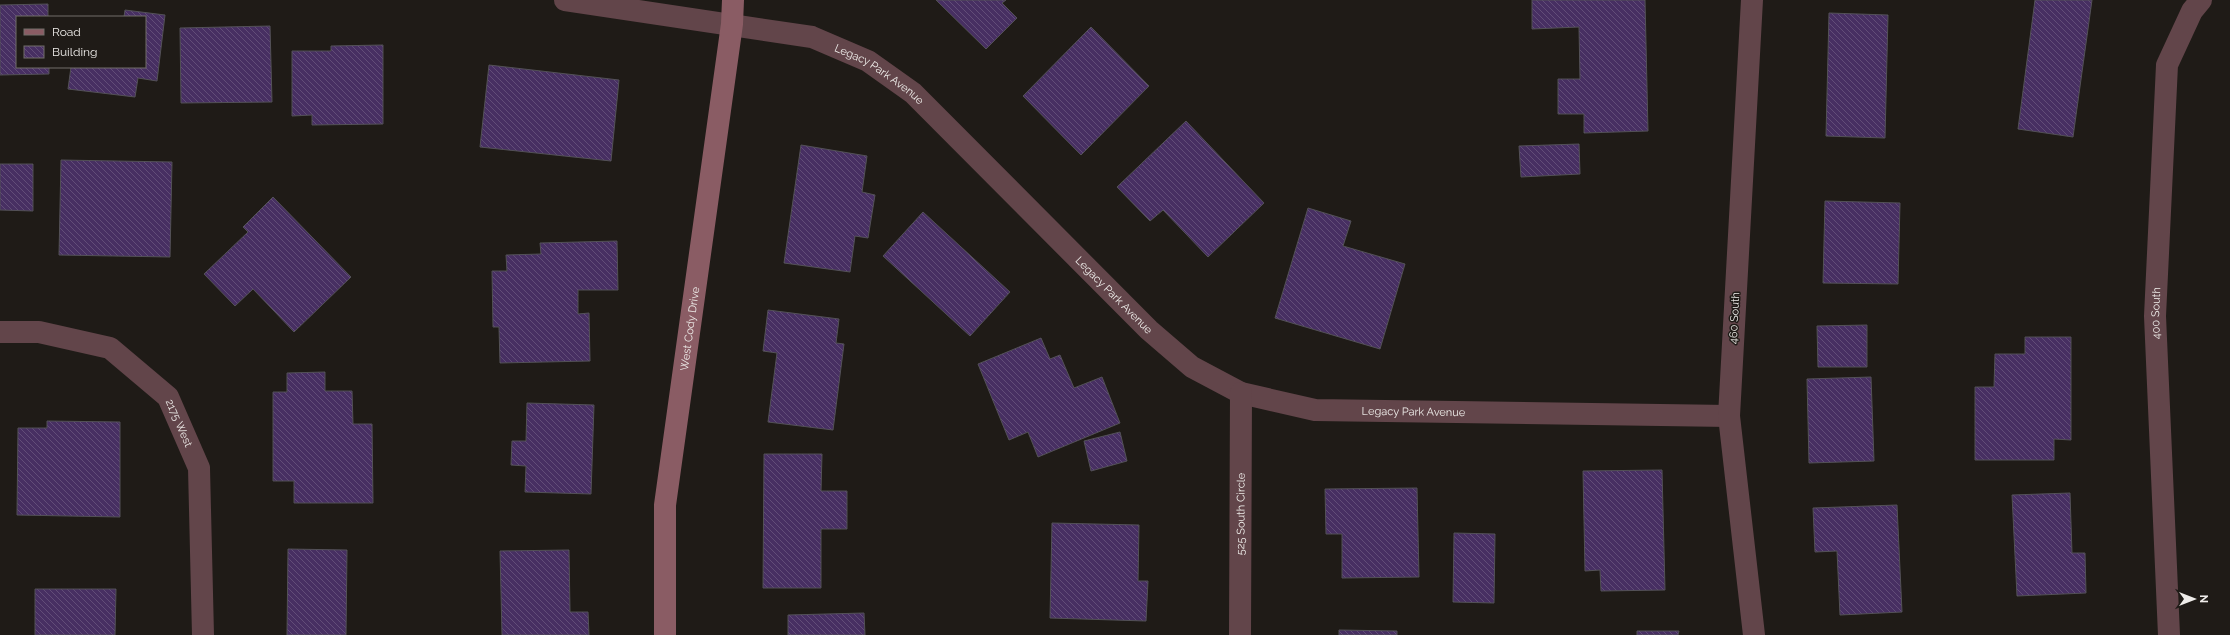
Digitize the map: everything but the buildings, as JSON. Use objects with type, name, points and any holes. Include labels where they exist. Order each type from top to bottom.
[{"type":"street","name":"Legacy Park Avenue","points":[[566,0],[732,24],[812,38],[868,61],[906,89],[1149,330],[1192,367],[1241,393],[1315,410],[1729,416]]},
{"type":"street","name":"West Cody Drive","points":[[665,635],[665,505],[732,24],[733,0]]},
{"type":"street","name":"460 South","points":[[1752,0],[1729,416],[1754,635]]},
{"type":"street","name":"400 South","points":[[2169,635],[2155,316],[2167,65],[2192,11],[2201,0]]},
{"type":"street","name":"2175 West","points":[[0,332],[39,332],[110,348],[168,397],[199,468],[203,635]]},
{"type":"street","name":"525 South Circle","points":[[1240,635],[1241,393]]}]
